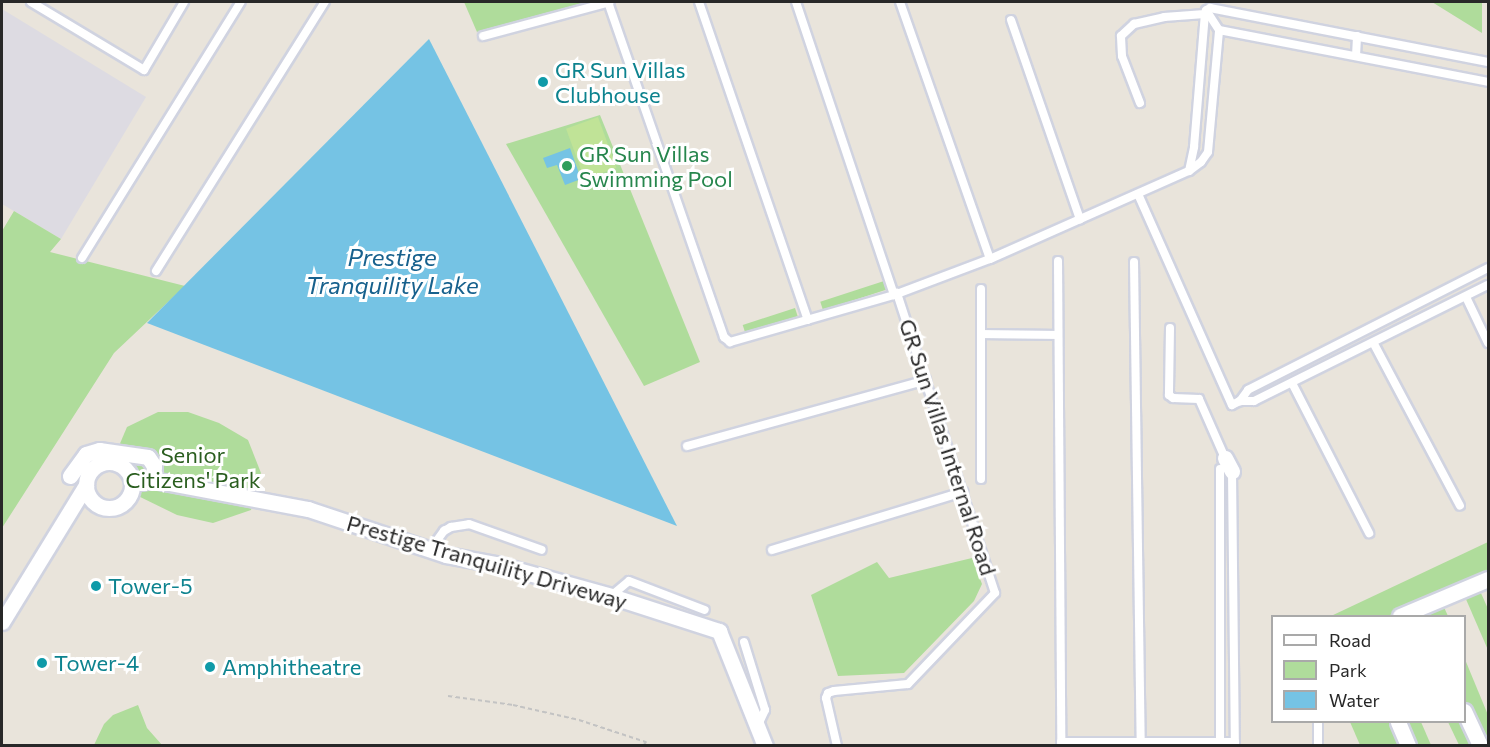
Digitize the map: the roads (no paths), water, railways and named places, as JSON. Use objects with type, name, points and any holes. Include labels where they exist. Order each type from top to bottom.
[{"type":"street","points":[[70,476],[86,454],[99,450],[148,457],[154,466],[153,480]]},
{"type":"street","points":[[2,622],[96,466],[111,462],[125,469],[132,483],[128,498],[122,503],[107,507],[95,503],[86,485]]},
{"type":"street","name":"Prestige Tranquility Driveway","points":[[132,483],[153,480],[308,509],[430,550],[496,564],[611,596],[719,631],[765,746]]},
{"type":"street","points":[[1405,615],[1421,612],[1487,585]]},
{"type":"street","points":[[1466,715],[1480,746]]},
{"type":"street","points":[[1398,723],[1408,746]]},
{"type":"lane","points":[[31,2],[144,70],[184,2]]},
{"type":"lane","points":[[82,258],[241,2]]},
{"type":"lane","points":[[156,271],[325,2]]},
{"type":"lane","points":[[483,36],[609,2],[724,337],[730,342],[736,342],[896,294],[990,259],[1189,171],[1201,162],[1208,152],[1219,30],[1206,12]]},
{"type":"lane","points":[[699,2],[808,320]]},
{"type":"lane","name":"GR Sun Villas Internal Road","points":[[796,2],[995,589],[994,596],[908,684],[828,693],[826,698],[837,746]]},
{"type":"lane","points":[[900,2],[990,259]]},
{"type":"lane","points":[[1140,103],[1122,56],[1120,36],[1134,24],[1164,17],[1206,12],[1210,8],[1488,62]]},
{"type":"lane","points":[[1189,171],[1194,147],[1206,12]]},
{"type":"lane","points":[[1011,20],[1080,219]]},
{"type":"lane","points":[[1219,30],[1488,82]]},
{"type":"lane","points":[[1356,56],[1357,36]]},
{"type":"lane","points":[[1138,194],[1232,405],[1240,401],[1254,401],[1374,344],[1488,285]]},
{"type":"lane","points":[[1058,261],[1061,744],[1235,744],[1233,577],[1226,466],[1198,399],[1173,398],[1169,395],[1170,328]]},
{"type":"lane","points":[[1134,262],[1141,744]]},
{"type":"lane","points":[[1240,401],[1248,390],[1488,268]]},
{"type":"lane","points":[[981,290],[981,479]]},
{"type":"lane","points":[[1466,297],[1488,343]]},
{"type":"lane","points":[[981,334],[1057,335]]},
{"type":"lane","points":[[1374,344],[1460,506]]},
{"type":"lane","points":[[687,446],[926,380]]},
{"type":"lane","points":[[1292,383],[1369,533]]},
{"type":"lane","points":[[1220,744],[1220,577],[1226,466]]},
{"type":"lane","points":[[772,550],[963,492]]},
{"type":"lane","points":[[430,550],[444,531],[460,524],[469,524],[542,550]]},
{"type":"lane","points":[[1220,577],[1233,577]]},
{"type":"lane","points":[[611,596],[629,581],[705,610]]},
{"type":"lane","points":[[744,642],[765,710],[757,728]]},
{"type":"lane","points":[[1318,723],[1318,746]]},
{"type":"water","name":"Prestige Tranquility Lake","points":[[429,39],[677,526],[147,323]]},
{"type":"water","name":"GR Sun Villas Swimming Pool","points":[[570,148],[581,179],[565,185],[557,165],[547,168],[543,158]]},
{"type":"place","name":"GR Sun Villas Clubhouse","points":[[543,82]]},
{"type":"place","name":"GR Sun Villas Swimming Pool","points":[[567,166]]},
{"type":"place","name":"Tower-5","points":[[96,586]]},
{"type":"place","name":"Tower-4","points":[[42,663]]},
{"type":"place","name":"Amphitheatre","points":[[210,667]]},
{"type":"park label","name":"Senior Citizens' Park","points":[[193,467]]}]
